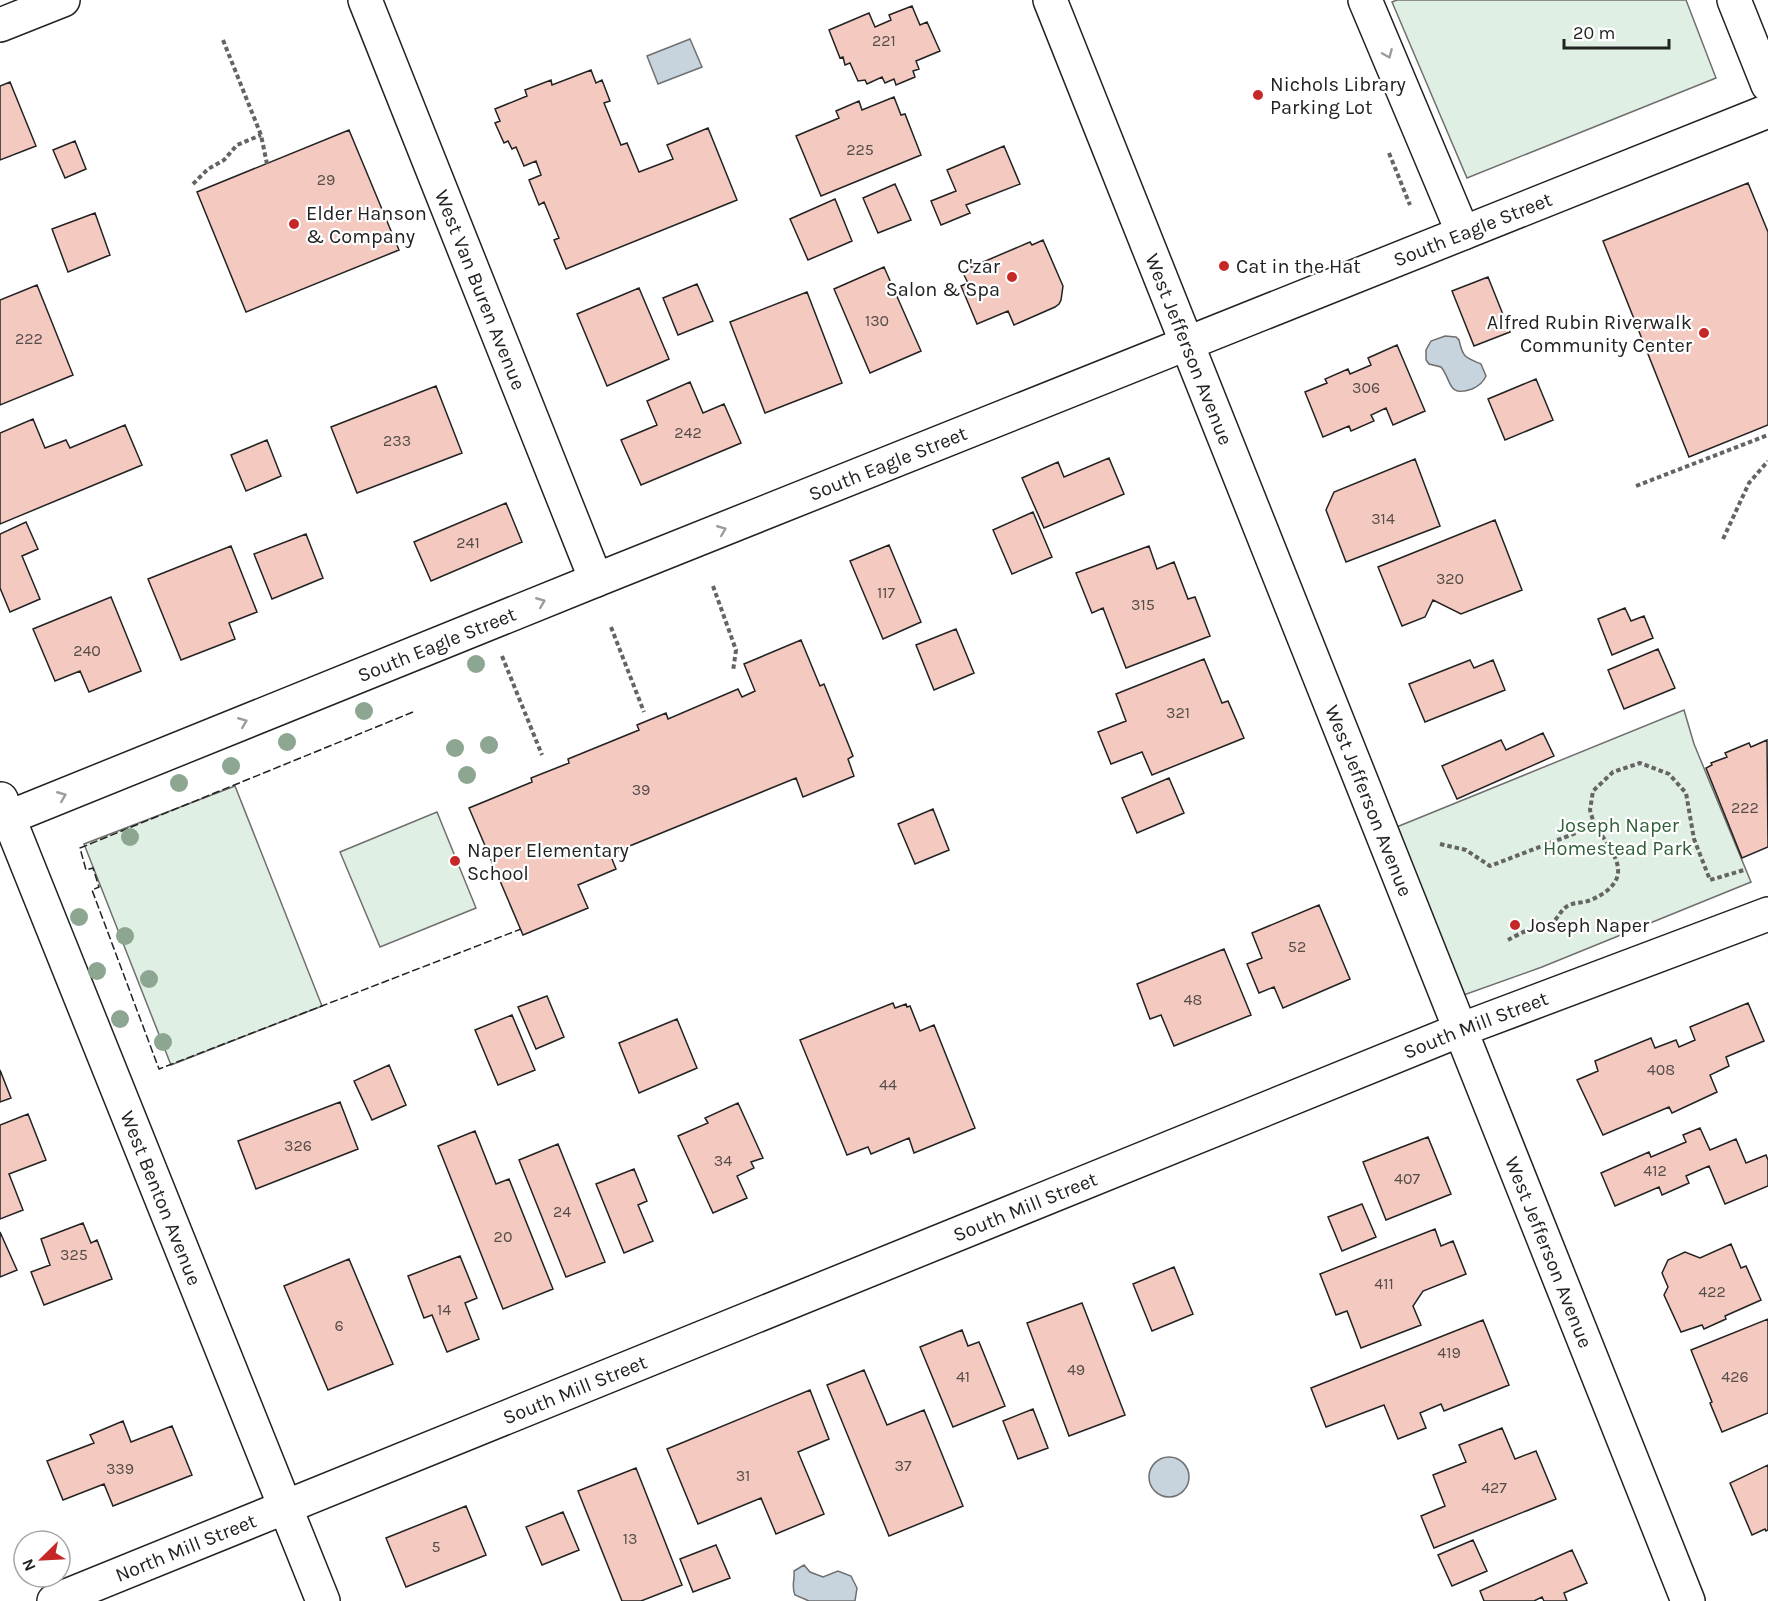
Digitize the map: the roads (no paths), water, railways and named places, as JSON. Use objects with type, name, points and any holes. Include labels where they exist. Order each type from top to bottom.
[{"type":"street","name":"West Van Buren Avenue","points":[[365,0],[596,580]]},
{"type":"street","name":"West Jefferson Avenue","points":[[1050,0],[1688,1601]]},
{"type":"street","points":[[1365,0],[1463,233]]},
{"type":"street","points":[[1734,0],[1768,85]]},
{"type":"street","points":[[2,17],[53,2]]},
{"type":"street","name":"South Eagle Street","points":[[3,812],[596,580],[1768,111]]},
{"type":"street","name":"West Benton Avenue","points":[[3,812],[323,1601]]},
{"type":"street","name":"South Mill Street","points":[[286,1507],[1460,1030],[1768,914]]},
{"type":"street","name":"North Mill Street","points":[[54,1601],[286,1507]]},
{"type":"place","name":"Nichols Library Parking Lot","points":[[1258,95]]},
{"type":"place","name":"Elder Hanson & Company","points":[[294,224]]},
{"type":"place","name":"Cat in the Hat","points":[[1224,266]]},
{"type":"place","name":"C'zar Salon & Spa","points":[[1012,277]]},
{"type":"place","name":"Alfred Rubin Riverwalk Community Center","points":[[1704,333]]},
{"type":"place","name":"Naper Elementary School","points":[[455,861]]},
{"type":"place","name":"Joseph Naper","points":[[1515,925]]},
{"type":"park label","name":"Joseph Naper Homestead Park","points":[[1618,836]]}]
